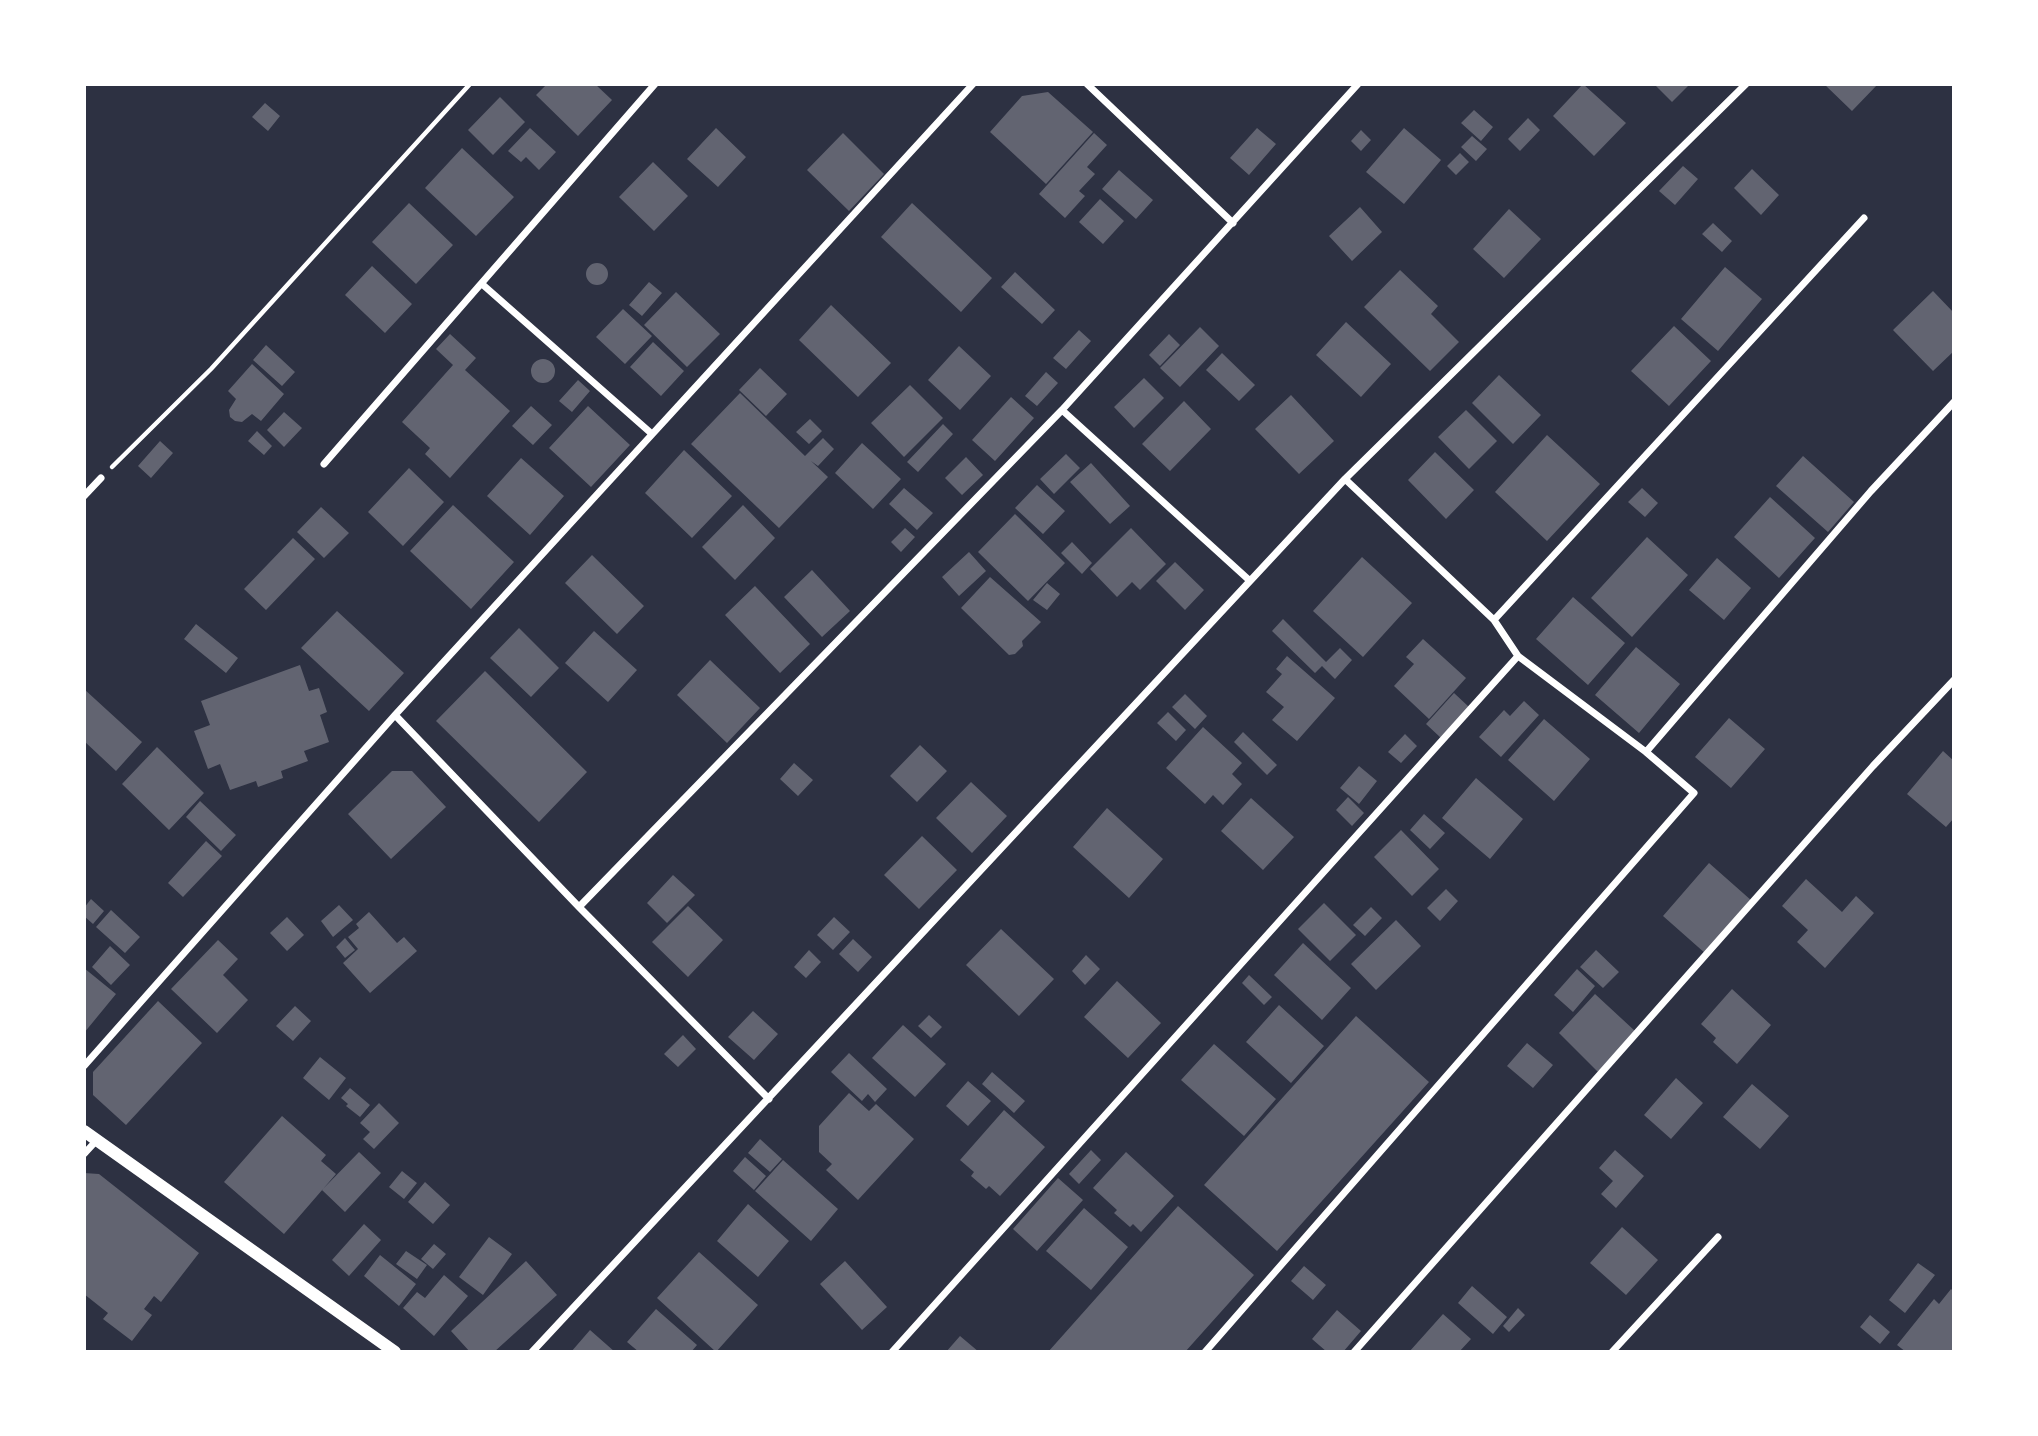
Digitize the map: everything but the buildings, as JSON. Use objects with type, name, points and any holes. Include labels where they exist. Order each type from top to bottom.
[{"type":"street","points":[[324,464],[655,84]]},
{"type":"street","points":[[84,1066],[395,715],[972,84]]},
{"type":"street","points":[[1087,84],[1233,223]]},
{"type":"street","points":[[579,908],[1062,410],[1358,84]]},
{"type":"street","points":[[532,1352],[1345,479],[1746,84]]},
{"type":"street","points":[[1494,620],[1864,218]]},
{"type":"street","points":[[482,284],[652,434]]},
{"type":"street","points":[[1646,752],[1871,491],[1954,402]]},
{"type":"street","points":[[1062,410],[1249,580]]},
{"type":"street","points":[[84,496],[101,478]]},
{"type":"street","points":[[1205,1352],[1694,793],[1646,752],[1518,656],[1494,620],[1345,479]]},
{"type":"street","points":[[892,1352],[1518,656]]},
{"type":"street","points":[[1354,1352],[1864,777],[1954,681]]},
{"type":"street","points":[[395,715],[579,908],[769,1099]]},
{"type":"street","points":[[84,1131],[395,1352]]},
{"type":"street","points":[[84,1154],[96,1140]]},
{"type":"street","points":[[1612,1352],[1718,1237]]},
{"type":"path","points":[[101,478],[211,369],[470,84]]}]
